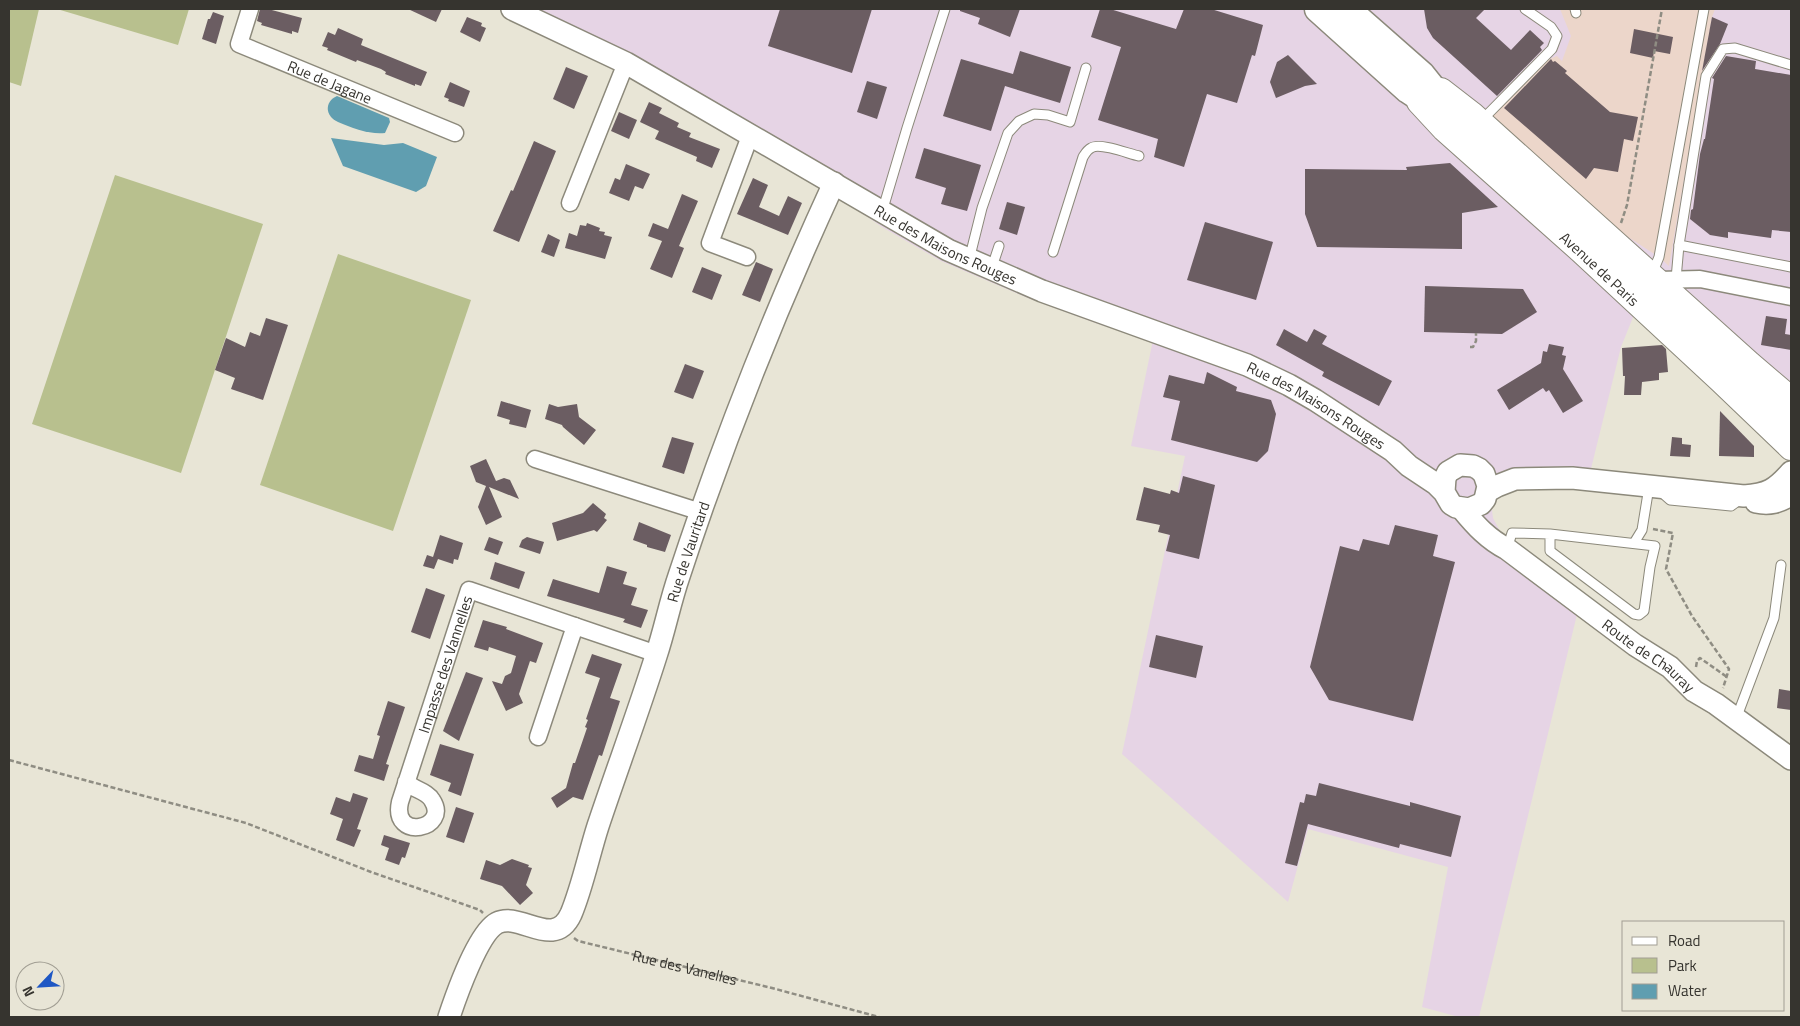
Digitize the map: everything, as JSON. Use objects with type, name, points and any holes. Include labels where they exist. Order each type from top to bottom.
[{"type":"main road","name":"Avenue de Paris","points":[[1318,9],[1471,123],[1662,278],[1750,364],[1791,399]]},
{"type":"main road","name":"Avenue de Paris","points":[[1347,9],[1415,83],[1444,129],[1714,374],[1791,448]]},
{"type":"main road","name":"Avenue de Paris","points":[[1471,123],[1791,421]]},
{"type":"street","name":"Rue de Jagane","points":[[250,9],[239,44],[454,133]]},
{"type":"street","name":"Rue des Maisons Rouges","points":[[512,9],[537,14],[834,183],[916,233],[969,260],[1042,291],[1263,372],[1315,400],[1393,451],[1444,492]]},
{"type":"street","points":[[570,203],[626,63]]},
{"type":"street","points":[[747,257],[710,243],[750,136]]},
{"type":"street","name":"Rue de Vauritard","points":[[561,927],[571,914],[597,830],[657,654],[678,578],[731,429],[788,287],[834,183]]},
{"type":"street","points":[[1662,278],[1700,279],[1791,298]]},
{"type":"street","name":"Rue des Maisons Rouges","points":[[1393,451],[1429,463],[1454,468]]},
{"type":"street","points":[[535,459],[701,512]]},
{"type":"street","points":[[1572,478],[1549,471],[1512,468],[1479,469],[1467,465],[1454,468],[1445,478],[1444,492],[1450,504],[1462,509],[1475,508],[1496,486],[1515,479],[1572,478],[1744,496],[1762,495],[1771,490],[1791,472]]},
{"type":"street","points":[[1479,469],[1487,481],[1486,495]]},
{"type":"street","name":"Route de Chauray","points":[[1486,495],[1491,525],[1507,549]]},
{"type":"street","points":[[1744,496],[1755,502],[1765,504],[1774,503],[1791,495]]},
{"type":"street","name":"Route de Chauray","points":[[1462,509],[1482,532],[1635,645],[1670,668],[1694,691],[1791,759]]},
{"type":"street","name":"Impasse des Vannelles","points":[[406,782],[469,590],[657,654]]},
{"type":"street","points":[[538,737],[575,626]]},
{"type":"street","points":[[449,1017],[475,953],[484,935],[494,925],[509,921],[543,930],[561,927]]},
{"type":"lane","points":[[882,213],[906,128],[945,9]]},
{"type":"lane","points":[[1471,123],[1552,49],[1558,36],[1551,27],[1525,9]]},
{"type":"lane","points":[[1662,278],[1658,257],[1704,9]]},
{"type":"lane","points":[[1662,278],[1679,245],[1706,76],[1723,49],[1735,48],[1791,65]]},
{"type":"lane","points":[[969,260],[982,208],[1008,133],[1019,121],[1034,114],[1070,122],[1086,68]]},
{"type":"lane","points":[[1053,252],[1083,157],[1087,151],[1090,148],[1101,146],[1139,156]]},
{"type":"lane","points":[[1679,245],[1791,268]]},
{"type":"lane","points":[[991,270],[999,246]]},
{"type":"lane","points":[[1634,543],[1642,530],[1652,486]]},
{"type":"lane","points":[[1507,549],[1512,533],[1550,534],[1655,546],[1644,611],[1639,615],[1634,614],[1550,551],[1550,534]]},
{"type":"lane","points":[[1736,719],[1774,618],[1781,565]]},
{"type":"path","points":[[1611,238],[1619,232],[1627,205],[1662,9]]},
{"type":"path","points":[[1470,347],[1473,347],[1476,341],[1476,333]]},
{"type":"path","points":[[1648,528],[1672,533],[1666,569],[1692,616],[1729,670],[1722,690],[1716,685]]},
{"type":"path","points":[[1695,669],[1700,658],[1727,677]]},
{"type":"path","points":[[9,760],[246,823],[371,872],[480,910],[494,925]]},
{"type":"path","name":"Rue des Vanelles","points":[[561,927],[578,941],[772,988],[880,1017]]},
{"type":"shaded area","points":[[531,9],[1791,9],[1791,435],[1640,300],[1621,347],[1586,489],[1523,484],[1495,495],[1492,510],[1493,518],[1502,535],[1582,594],[1479,1017],[1459,1017],[1422,1007],[1448,867],[1308,829],[1288,902],[1122,754],[1185,456],[1131,446],[1153,340],[1101,325],[1028,298],[941,261],[882,227],[841,198]]},
{"type":"shaded area","points":[[1560,9],[1715,9],[1712,17],[1669,266],[1659,257],[1619,231],[1491,117],[1542,62],[1557,56],[1562,61],[1571,36]]},
{"type":"green space","points":[[9,9],[39,9],[21,86],[9,82]]},
{"type":"green space","points":[[57,9],[189,9],[178,45]]},
{"type":"green space","points":[[115,175],[263,224],[181,473],[32,424]]},
{"type":"green space","points":[[338,254],[471,300],[393,531],[260,485]]},
{"type":"water","points":[[337,96],[389,118],[390,122],[385,133],[362,130],[334,119],[329,113],[328,105]]},
{"type":"water","points":[[331,138],[384,145],[403,143],[437,157],[426,186],[416,192],[343,166]]},
{"type":"building","points":[[260,9],[268,9],[302,18],[298,33],[292,31],[292,34],[261,25],[262,23],[257,21]]},
{"type":"building","points":[[408,9],[442,9],[436,22]]},
{"type":"building","points":[[780,9],[872,9],[852,73],[768,46]]},
{"type":"building","points":[[960,9],[1020,9],[1010,37],[978,24],[980,18],[960,11]]},
{"type":"building","points":[[1100,9],[1110,9],[1176,29],[1184,9],[1211,9],[1263,25],[1255,56],[1252,55],[1237,103],[1207,94],[1184,167],[1154,157],[1158,139],[1098,120],[1121,47],[1091,37]]},
{"type":"building","points":[[1424,9],[1485,9],[1476,18],[1511,50],[1530,30],[1544,43],[1540,47],[1542,50],[1497,96],[1433,38],[1427,28]]},
{"type":"building","points":[[213,12],[224,16],[216,44],[202,39],[208,19],[210,19]]},
{"type":"building","points":[[467,17],[482,23],[481,26],[486,28],[480,42],[460,32]]},
{"type":"building","points":[[1712,17],[1728,24],[1720,44],[1702,71]]},
{"type":"building","points":[[338,28],[363,39],[361,45],[427,72],[421,86],[415,84],[415,86],[385,74],[386,72],[381,69],[357,60],[356,62],[327,50],[328,48],[322,46],[328,32],[335,35]]},
{"type":"building","points":[[1634,29],[1673,37],[1670,54],[1654,51],[1653,58],[1630,53]]},
{"type":"building","points":[[1020,51],[1071,67],[1060,103],[1005,86],[991,131],[943,116],[961,59],[1013,74]]},
{"type":"building","points":[[1288,55],[1317,84],[1305,86],[1276,98],[1270,82],[1277,62]]},
{"type":"building","points":[[1726,56],[1756,61],[1755,69],[1791,75],[1791,232],[1772,230],[1771,238],[1728,232],[1728,238],[1710,235],[1690,219],[1700,154],[1705,139],[1714,79],[1712,78]]},
{"type":"building","points":[[1551,59],[1567,71],[1565,73],[1610,112],[1638,117],[1633,141],[1624,139],[1618,172],[1594,168],[1586,179],[1504,108]]},
{"type":"building","points":[[566,67],[588,76],[574,109],[553,99]]},
{"type":"building","points":[[867,81],[887,87],[877,119],[857,112]]},
{"type":"building","points":[[450,82],[470,91],[464,107],[448,101],[449,99],[444,97]]},
{"type":"building","points":[[649,102],[662,108],[659,113],[679,123],[677,127],[691,133],[689,137],[720,149],[712,168],[696,161],[697,157],[655,139],[659,131],[640,122]]},
{"type":"building","points":[[619,112],[637,120],[629,139],[611,131]]},
{"type":"building","points":[[534,141],[556,151],[519,242],[493,231],[511,190],[513,191]]},
{"type":"building","points":[[924,148],[981,165],[967,211],[941,204],[946,188],[915,178]]},
{"type":"building","points":[[1450,163],[1498,207],[1462,213],[1462,249],[1317,247],[1305,214],[1305,169],[1407,170],[1406,167]]},
{"type":"building","points":[[626,164],[650,174],[643,189],[635,186],[629,201],[609,193],[615,178],[620,180]]},
{"type":"building","points":[[753,178],[768,185],[759,207],[779,216],[788,196],[802,203],[788,235],[737,214]]},
{"type":"building","points":[[682,194],[698,201],[679,246],[684,248],[672,278],[650,269],[662,241],[648,236],[653,223],[668,229]]},
{"type":"building","points":[[1007,202],[1025,207],[1017,235],[999,229]]},
{"type":"building","points":[[1205,222],[1273,242],[1256,300],[1187,280]]},
{"type":"building","points":[[587,223],[600,228],[599,231],[605,232],[604,235],[612,237],[605,259],[565,248],[569,233],[577,236],[580,225],[586,226]]},
{"type":"building","points":[[548,234],[560,240],[554,257],[541,252]]},
{"type":"building","points":[[756,262],[773,269],[760,302],[742,295]]},
{"type":"building","points":[[702,267],[722,275],[712,300],[692,292]]},
{"type":"building","points":[[1425,286],[1523,289],[1537,312],[1502,334],[1424,332]]},
{"type":"building","points":[[1766,316],[1787,319],[1785,334],[1791,335],[1791,350],[1761,345]]},
{"type":"building","points":[[266,318],[288,325],[263,400],[231,389],[235,378],[215,370],[226,338],[245,347],[250,332],[260,336]]},
{"type":"building","points":[[1284,329],[1307,342],[1314,329],[1327,336],[1322,344],[1392,381],[1379,406],[1322,376],[1324,372],[1276,345]]},
{"type":"building","points":[[1549,344],[1564,347],[1562,355],[1566,356],[1563,369],[1583,401],[1563,413],[1549,390],[1546,392],[1543,388],[1509,410],[1497,390],[1541,363],[1543,351],[1547,352]]},
{"type":"building","points":[[1662,345],[1666,349],[1668,372],[1659,373],[1659,380],[1642,382],[1641,395],[1624,395],[1625,376],[1623,376],[1622,348]]},
{"type":"building","points":[[685,364],[704,371],[693,399],[674,392]]},
{"type":"building","points":[[1207,372],[1237,387],[1236,391],[1271,400],[1276,414],[1268,451],[1257,462],[1171,440],[1180,401],[1163,397],[1169,375],[1204,384]]},
{"type":"building","points":[[501,401],[531,410],[526,428],[509,424],[510,420],[497,416]]},
{"type":"building","points":[[549,404],[558,407],[577,404],[579,417],[596,430],[584,445],[562,425],[545,419]]},
{"type":"building","points":[[1720,411],[1754,446],[1754,457],[1719,456]]},
{"type":"building","points":[[672,437],[694,443],[684,474],[662,467]]},
{"type":"building","points":[[1672,437],[1682,438],[1682,444],[1691,445],[1690,457],[1670,456]]},
{"type":"building","points":[[486,459],[496,481],[504,478],[510,480],[519,499],[489,487],[502,517],[486,525],[478,507],[486,486],[476,482],[470,466]]},
{"type":"building","points":[[1183,476],[1215,485],[1199,559],[1166,551],[1170,535],[1158,532],[1160,525],[1136,520],[1144,487],[1170,494],[1171,490],[1179,493]]},
{"type":"building","points":[[593,503],[606,514],[604,518],[607,520],[597,532],[594,530],[557,541],[552,523],[583,513]]},
{"type":"building","points":[[639,522],[671,535],[665,552],[647,547],[647,545],[633,540]]},
{"type":"building","points":[[1395,525],[1438,535],[1433,556],[1455,562],[1413,721],[1329,700],[1310,667],[1340,546],[1359,551],[1363,539],[1389,545]]},
{"type":"building","points":[[440,535],[463,543],[458,560],[454,559],[453,564],[438,559],[434,569],[423,566],[427,555],[433,557]]},
{"type":"building","points":[[489,537],[503,542],[498,555],[484,550]]},
{"type":"building","points":[[527,537],[544,542],[540,554],[519,547],[522,540]]},
{"type":"building","points":[[495,562],[525,572],[519,589],[490,579]]},
{"type":"building","points":[[607,566],[627,572],[623,584],[637,588],[631,605],[648,610],[641,628],[623,622],[625,619],[547,596],[553,579],[599,593]]},
{"type":"building","points":[[426,588],[445,595],[430,639],[411,632]]},
{"type":"building","points":[[483,620],[507,627],[506,629],[543,643],[536,663],[530,661],[519,694],[523,703],[506,711],[492,681],[502,684],[505,676],[511,673],[516,656],[489,647],[488,651],[474,647]]},
{"type":"building","points":[[1156,635],[1203,646],[1196,678],[1149,667]]},
{"type":"building","points":[[592,654],[622,664],[610,698],[620,701],[602,756],[599,755],[583,800],[573,797],[557,808],[551,798],[566,788],[573,763],[575,763],[587,728],[585,727],[588,720],[586,719],[600,678],[585,673]]},
{"type":"building","points":[[466,672],[483,678],[459,741],[443,731]]},
{"type":"building","points":[[1779,689],[1791,691],[1791,710],[1777,708]]},
{"type":"building","points":[[388,701],[405,707],[386,764],[389,765],[384,781],[354,771],[359,755],[373,759],[380,736],[377,735]]},
{"type":"building","points":[[440,744],[474,754],[461,796],[448,791],[451,783],[430,775]]},
{"type":"building","points":[[1319,783],[1410,806],[1410,802],[1461,816],[1451,857],[1400,844],[1399,848],[1308,824],[1297,866],[1285,863],[1300,802],[1304,803],[1306,794],[1316,796]]},
{"type":"building","points":[[353,793],[368,798],[357,829],[361,830],[354,847],[336,840],[343,819],[330,814],[336,797],[350,802]]},
{"type":"building","points":[[456,807],[474,813],[464,843],[446,837]]},
{"type":"building","points":[[384,835],[410,843],[405,858],[402,857],[399,865],[385,860],[389,848],[381,845]]},
{"type":"building","points":[[512,859],[529,865],[528,867],[532,868],[526,885],[533,893],[520,905],[502,886],[480,879],[486,860],[500,865]]}]
